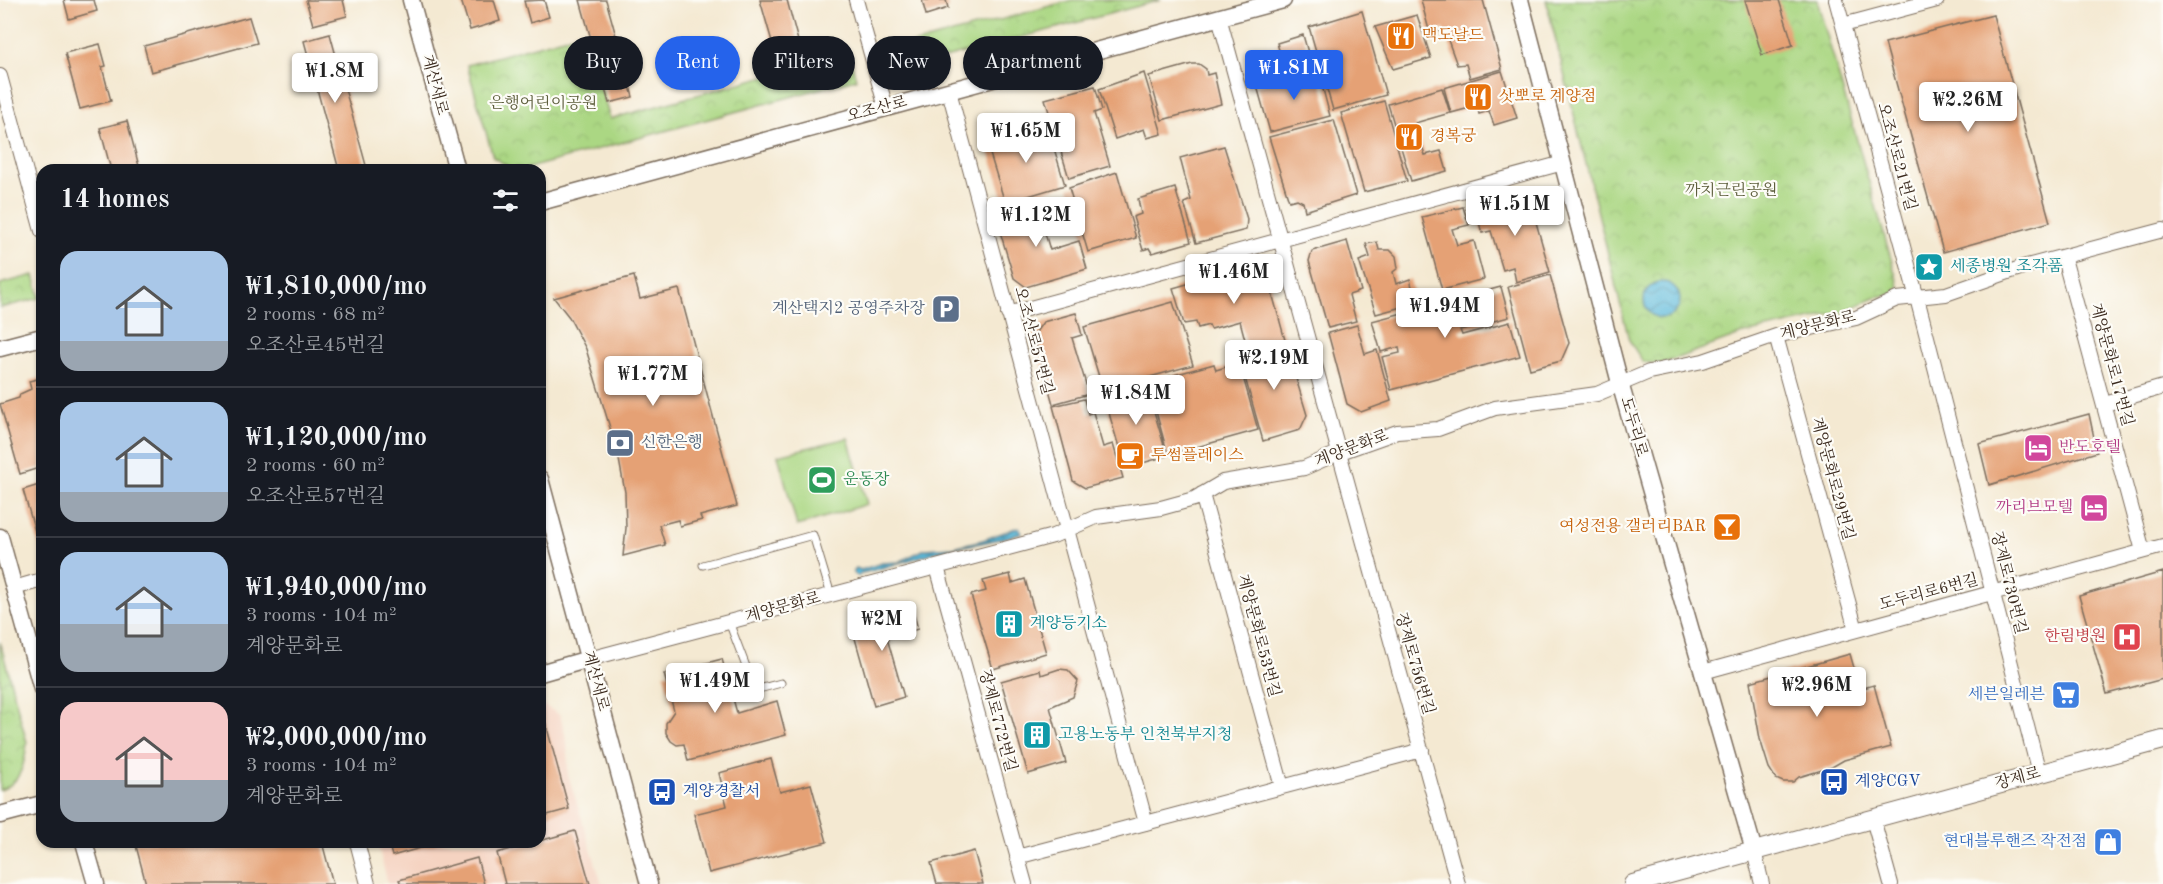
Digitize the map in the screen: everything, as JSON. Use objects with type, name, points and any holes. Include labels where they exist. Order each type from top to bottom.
[{"type":"main road","name":"장제로","points":[[1633,884],[2163,740]]},
{"type":"street","name":"계산새로","points":[[411,0],[455,164]]},
{"type":"street","points":[[856,0],[886,108]]},
{"type":"street","name":"오조산로","points":[[546,200],[1283,0]]},
{"type":"street","name":"도두리로","points":[[1520,0],[1620,383],[1754,851]]},
{"type":"street","name":"오조산로21번길","points":[[1836,0],[1917,298]]},
{"type":"street","points":[[1843,25],[1937,0]]},
{"type":"street","name":"장제로756번길","points":[[1219,17],[1458,884]]},
{"type":"street","points":[[0,76],[36,209]]},
{"type":"street","name":"오조산로57번길","points":[[949,91],[1146,823]]},
{"type":"street","points":[[1008,314],[1563,162]]},
{"type":"street","name":"계양문화로","points":[[546,672],[1053,536],[1096,517],[1161,508],[1202,494],[1223,482],[1304,468],[1397,432],[1438,429],[1495,408],[1597,394],[1649,372],[1703,361],[1776,336],[1856,318],[1897,299],[1946,294],[2023,267],[2163,230]]},
{"type":"street","name":"계양문화로17번길","points":[[2064,258],[2143,551]]},
{"type":"street","name":"장제로730번길","points":[[1917,298],[2039,773]]},
{"type":"street","name":"계양문화로29번길","points":[[1776,336],[1856,630]]},
{"type":"street","points":[[0,348],[36,339]]},
{"type":"street","points":[[2105,404],[2163,387]]},
{"type":"street","name":"계양문화로53번길","points":[[1202,494],[1282,787]]},
{"type":"street","name":"계산새로","points":[[546,500],[649,884]]},
{"type":"street","points":[[0,537],[36,667]]},
{"type":"street","name":"도두리로6번길","points":[[1703,672],[2163,546]]},
{"type":"street","name":"장제로772번길","points":[[937,567],[1025,884]]},
{"type":"street","points":[[14,588],[36,582]]},
{"type":"street","points":[[1017,857],[1422,750]]},
{"type":"street","points":[[0,815],[36,806]]},
{"type":"street","points":[[1873,819],[1891,884]]},
{"type":"street","points":[[86,848],[96,884]]},
{"type":"street","points":[[359,848],[368,884]]},
{"type":"street","points":[[1754,851],[1762,884]]},
{"type":"lane","points":[[703,565],[813,535],[831,595]]},
{"type":"lane","points":[[729,622],[755,690],[781,683]]},
{"type":"shaded area","points":[[546,707],[560,715],[567,743],[568,775],[602,884],[388,884],[379,848],[546,848]]},
{"type":"green space","points":[[1072,0],[1161,0],[1027,36],[963,36],[963,53],[951,56],[951,36],[942,36]]},
{"type":"green space","name":"까치근린공원","points":[[1546,0],[1817,0],[1899,287],[1894,294],[1875,297],[1843,312],[1740,335],[1661,364],[1643,362],[1629,340]]},
{"type":"green space","name":"은행어린이공원","points":[[585,32],[586,36],[571,36]]},
{"type":"green space","name":"은행어린이공원","points":[[564,38],[564,90],[602,90],[610,119],[715,90],[740,90],[740,83],[752,80],[752,90],[816,90],[543,164],[504,164],[493,157],[467,65]]},
{"type":"green space","points":[[34,275],[36,299],[0,308],[0,284]]},
{"type":"green space","name":"운동장","points":[[848,438],[867,504],[797,526],[778,455]]},
{"type":"green space","points":[[0,642],[27,743],[23,765],[17,778],[0,790]]},
{"type":"water","points":[[1662,282],[1675,287],[1680,300],[1675,313],[1662,318],[1649,313],[1644,300],[1649,287]]},
{"type":"water","points":[[1019,527],[1022,533],[936,552],[861,573],[858,576],[853,573],[856,568],[861,570],[882,563],[899,562],[925,549],[953,547],[983,540]]},
{"type":"building","points":[[64,0],[94,0],[97,11],[69,19]]},
{"type":"building","points":[[306,0],[343,0],[347,16],[313,25]]},
{"type":"building","points":[[461,0],[494,0],[500,21],[470,30]]},
{"type":"building","points":[[544,0],[549,17],[530,23],[524,1]]},
{"type":"building","points":[[580,0],[606,0],[616,36],[590,36]]},
{"type":"building","points":[[760,0],[787,0],[797,36],[770,36]]},
{"type":"building","points":[[922,0],[946,0],[948,8],[926,15]]},
{"type":"building","points":[[1421,0],[1483,0],[1502,69],[1470,78],[1466,64],[1457,65],[1444,29],[1430,34]]},
{"type":"building","points":[[1745,0],[1779,0],[1793,45],[1762,55]]},
{"type":"building","points":[[1362,11],[1386,95],[1333,110],[1309,27]]},
{"type":"building","name":"맥도날드","points":[[1417,15],[1431,58],[1393,69],[1375,27]]},
{"type":"building","points":[[1993,15],[2050,222],[1943,252],[1885,43]]},
{"type":"building","points":[[249,17],[257,43],[151,72],[144,46]]},
{"type":"building","points":[[330,34],[366,164],[337,164],[304,41]]},
{"type":"building","points":[[1303,35],[1311,63],[1285,71],[1277,43]]},
{"type":"building","points":[[100,44],[106,66],[102,67],[111,101],[80,109],[65,53]]},
{"type":"building","points":[[1199,64],[1206,69],[1207,75],[1214,73],[1221,104],[1162,120],[1149,76]]},
{"type":"building","points":[[1318,70],[1330,116],[1270,132],[1257,86]]},
{"type":"building","name":"삿뽀로 계양점","points":[[1502,71],[1517,118],[1494,125],[1489,111],[1479,114],[1477,106],[1451,113],[1444,88]]},
{"type":"building","points":[[1144,73],[1162,134],[1147,138],[1144,129],[1115,139],[1099,90],[1103,90],[1103,88]]},
{"type":"building","name":"경복궁","points":[[1442,88],[1450,113],[1415,123],[1425,155],[1441,151],[1447,171],[1411,181],[1388,104]]},
{"type":"building","points":[[605,90],[631,90],[633,97],[609,103]]},
{"type":"building","points":[[1080,90],[1096,90],[1102,110],[1094,113],[1110,166],[1069,178],[1045,99]]},
{"type":"building","points":[[1384,101],[1407,181],[1364,192],[1341,113]]},
{"type":"building","points":[[1334,120],[1356,195],[1305,211],[1303,202],[1297,199],[1289,201],[1269,137]]},
{"type":"building","points":[[127,121],[138,164],[109,164],[100,128]]},
{"type":"building","points":[[1047,125],[1065,185],[1005,203],[987,144]]},
{"type":"building","points":[[1224,146],[1247,219],[1246,230],[1196,243],[1184,203],[1191,200],[1180,158]]},
{"type":"building","points":[[1117,172],[1136,238],[1088,252],[1069,188]]},
{"type":"building","points":[[1175,188],[1191,242],[1152,253],[1149,248],[1143,250],[1133,217],[1141,214],[1138,199]]},
{"type":"building","points":[[1514,196],[1532,208],[1550,272],[1516,282],[1513,267],[1503,270],[1491,231],[1482,233],[1475,208]]},
{"type":"building","points":[[1036,203],[1050,250],[1079,241],[1087,269],[1026,287],[1014,278],[995,215]]},
{"type":"building","points":[[1463,207],[1469,225],[1452,229],[1457,245],[1474,241],[1484,279],[1442,290],[1422,217]]},
{"type":"building","points":[[1347,241],[1361,291],[1349,295],[1356,321],[1328,328],[1309,261],[1312,251]]},
{"type":"building","points":[[1377,242],[1379,250],[1390,250],[1396,256],[1398,268],[1393,272],[1396,284],[1410,279],[1416,303],[1376,314],[1359,261],[1370,257],[1366,244]]},
{"type":"building","points":[[1250,266],[1267,275],[1285,340],[1248,351],[1240,321],[1211,329],[1209,325],[1198,328],[1196,322],[1184,324],[1173,288]]},
{"type":"building","points":[[1550,275],[1569,343],[1561,361],[1530,369],[1508,287]]},
{"type":"building","points":[[634,276],[640,299],[679,289],[737,506],[700,516],[702,520],[680,526],[678,520],[659,525],[665,545],[623,556],[626,528],[625,492],[618,454],[586,349],[569,317],[554,298]]},
{"type":"building","points":[[1501,287],[1509,317],[1460,330],[1462,335],[1510,322],[1520,356],[1391,390],[1382,357],[1400,353],[1399,347],[1381,352],[1372,321]]},
{"type":"building","points":[[1173,302],[1193,365],[1103,390],[1084,327]]},
{"type":"building","points":[[1076,313],[1082,335],[1072,338],[1089,394],[1053,404],[1034,335],[1043,322]]},
{"type":"building","points":[[1357,325],[1365,354],[1377,350],[1391,401],[1361,412],[1347,404],[1328,333]]},
{"type":"building","points":[[1285,342],[1307,415],[1300,430],[1263,441],[1239,356]]},
{"type":"building","points":[[1239,363],[1258,430],[1168,455],[1148,382],[1214,364],[1216,370]]},
{"type":"building","points":[[36,379],[36,469],[20,474],[0,404],[19,398],[20,394],[31,389],[29,381]]},
{"type":"building","points":[[1146,384],[1167,456],[1125,468],[1104,396]]},
{"type":"building","points":[[1084,399],[1088,414],[1093,412],[1103,447],[1113,444],[1123,478],[1085,488],[1073,481],[1053,406]]},
{"type":"building","name":"반도호텔","points":[[2089,414],[2097,452],[1989,485],[1979,444]]},
{"type":"building","points":[[36,486],[36,535],[23,490]]},
{"type":"building","name":"한림병원","points":[[2163,572],[2163,679],[2107,694],[2079,596]]},
{"type":"building","name":"계양등기소","points":[[1010,574],[1012,583],[1025,579],[1046,653],[993,669],[971,595],[986,591],[983,581]]},
{"type":"building","points":[[912,607],[918,629],[887,638],[904,697],[874,706],[851,624]]},
{"type":"building","points":[[1850,654],[1860,689],[1874,685],[1891,747],[1844,760],[1832,767],[1799,777],[1793,782],[1776,779],[1769,768],[1760,739],[1750,682]]},
{"type":"building","points":[[722,659],[737,713],[777,701],[786,735],[688,761],[684,744],[677,745],[666,733],[666,723],[674,711],[664,674]]},
{"type":"building","name":"고용노동부 인천북부지청","points":[[1059,669],[1068,670],[1078,681],[1073,697],[1050,707],[1066,763],[1028,774],[1001,681],[1040,670],[1041,675]]},
{"type":"building","points":[[546,724],[569,809],[546,815]]},
{"type":"building","points":[[771,759],[780,792],[811,784],[827,842],[709,873],[694,814],[727,806],[719,773]]},
{"type":"building","points":[[575,831],[590,884],[505,884],[497,853],[515,848],[546,848],[546,839]]},
{"type":"building","points":[[137,848],[324,848],[333,884],[146,884]]},
{"type":"building","points":[[390,848],[421,848],[392,856]]},
{"type":"building","points":[[974,851],[983,884],[937,884],[931,863]]},
{"type":"building","points":[[477,858],[484,884],[401,884],[399,880]]},
{"type":"place","name":"맥도날드","points":[[1401,36]]},
{"type":"place","name":"삿뽀로 계양점","points":[[1478,97]]},
{"type":"place","name":"경복궁","points":[[1409,137]]},
{"type":"place","name":"세종병원 조각품","points":[[1929,267]]},
{"type":"place","name":"계산택지2 공영주차장","points":[[946,309]]},
{"type":"place","name":"신한은행","points":[[620,443]]},
{"type":"place","name":"반도호텔","points":[[2038,448]]},
{"type":"place","name":"투썸플레이스","points":[[1130,456]]},
{"type":"place","name":"운동장","points":[[822,480]]},
{"type":"place","name":"까리브모텔","points":[[2094,508]]},
{"type":"place","name":"여성전용 갤러리BAR","points":[[1727,527]]},
{"type":"place","name":"계양등기소","points":[[1009,624]]},
{"type":"place","name":"한림병원","points":[[2127,637]]},
{"type":"place","name":"세븐일레븐","points":[[2066,695]]},
{"type":"place","name":"고용노동부 인천북부지청","points":[[1037,735]]},
{"type":"place","name":"계양CGV","points":[[1834,782]]},
{"type":"place","name":"계양경찰서","points":[[662,792]]},
{"type":"place","name":"현대블루핸즈 작전점","points":[[2108,842]]}]
